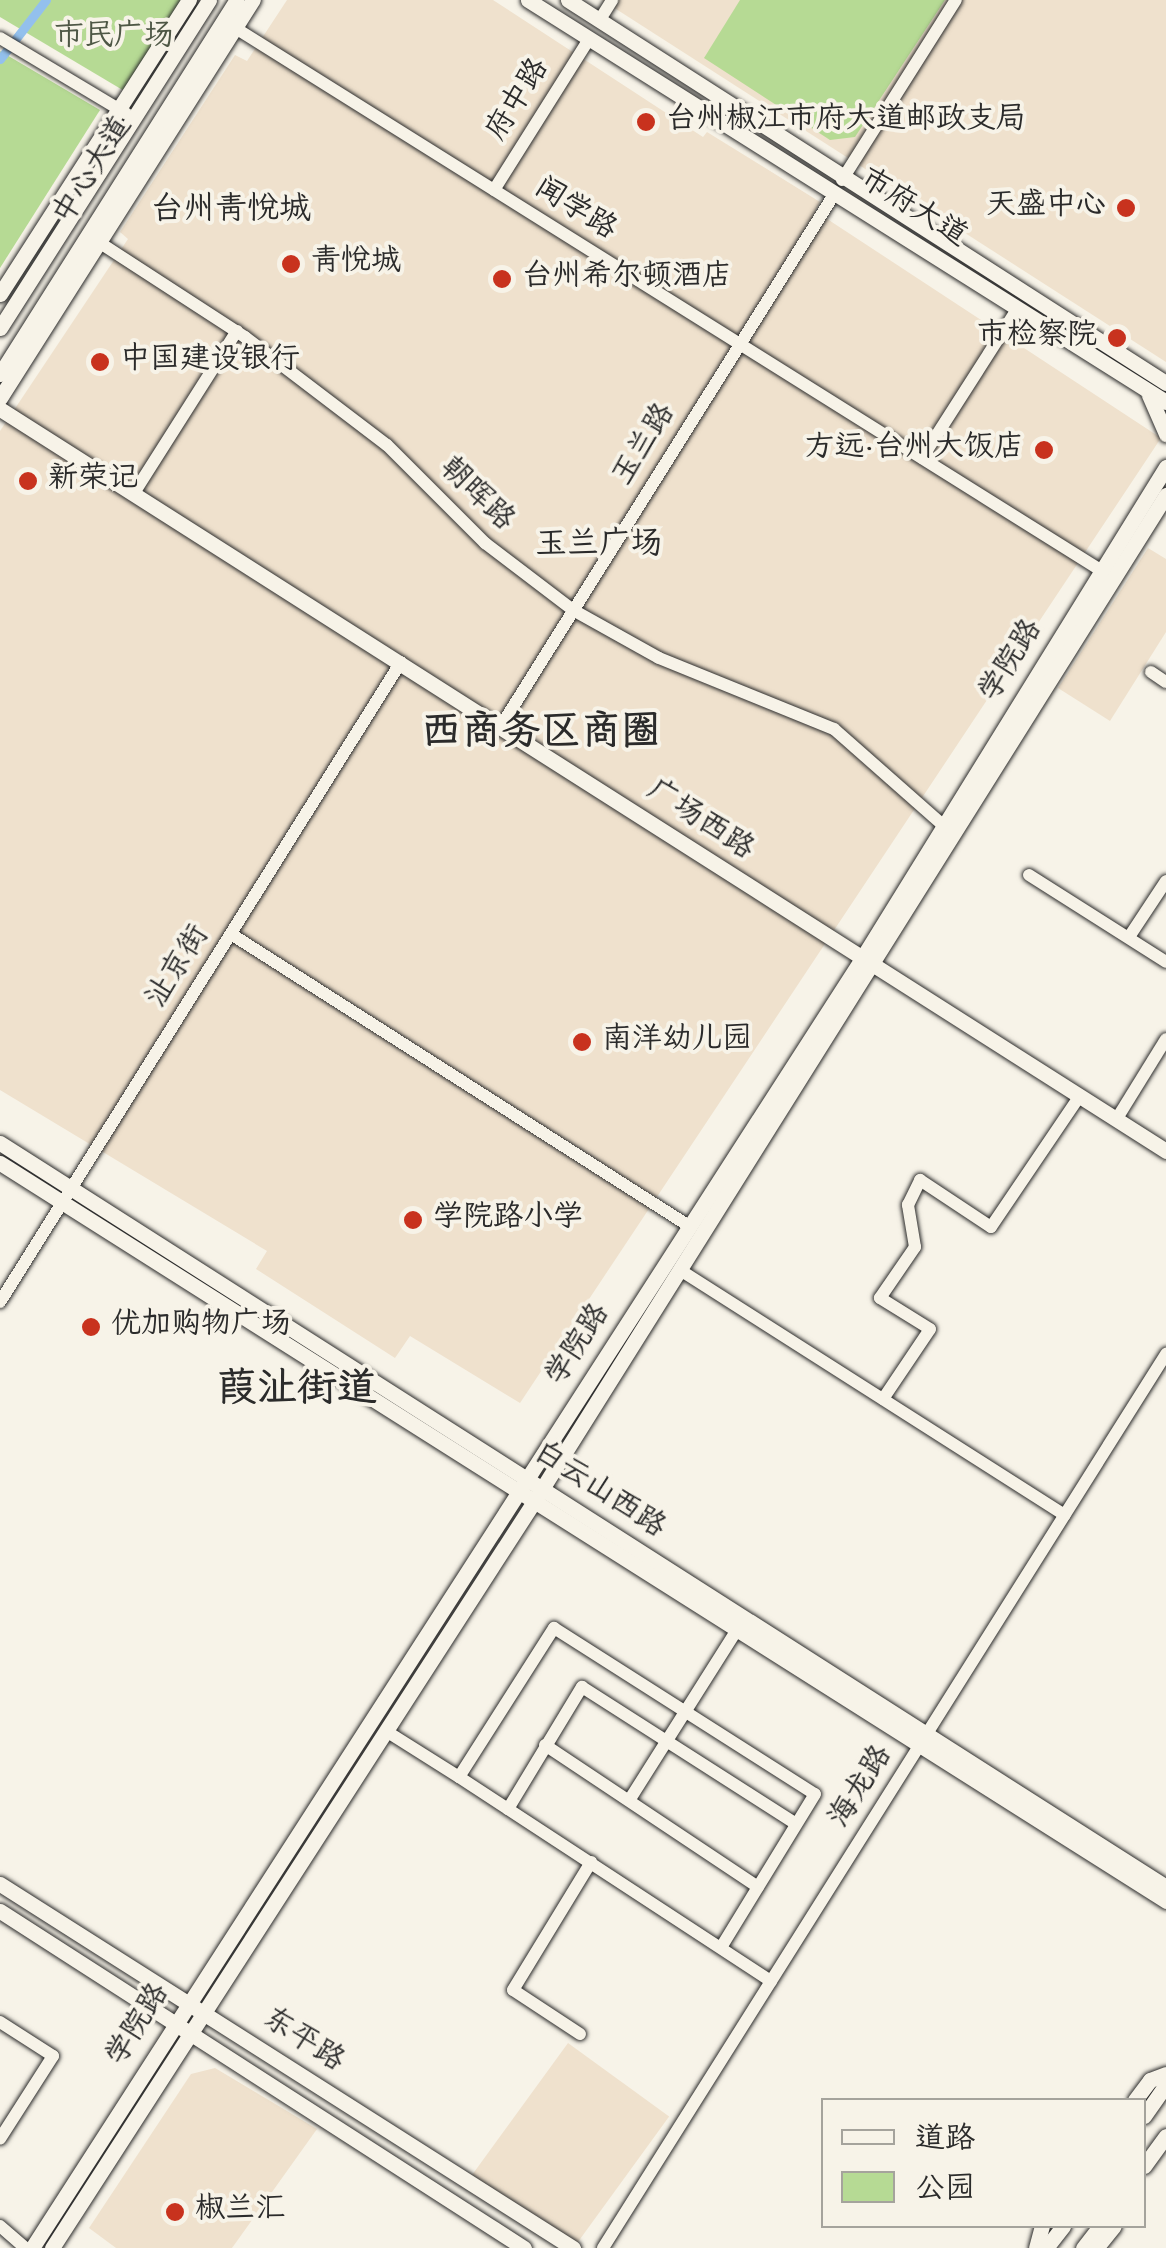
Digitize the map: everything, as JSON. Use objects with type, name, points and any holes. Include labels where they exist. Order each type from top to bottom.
[{"type":"main road","points":[[0,294],[126,114],[189,0]]},
{"type":"main road","name":"中心大道","points":[[0,328],[126,114],[209,0]]},
{"type":"main road","points":[[229,24],[236,0]]},
{"type":"main road","points":[[0,398],[94,238],[229,24],[252,0]]},
{"type":"main road","name":"市府大道","points":[[528,0],[1165,382]]},
{"type":"main road","name":"市府大道","points":[[568,0],[838,187],[1166,402]]},
{"type":"main road","name":"中心大道","points":[[0,374],[94,238]]},
{"type":"main road","points":[[1144,388],[1166,434]]},
{"type":"main road","name":"广场西路","points":[[0,408],[402,662],[866,964],[1166,1151]]},
{"type":"main road","name":"学院路","points":[[52,2248],[680,1270],[866,964],[944,826],[1166,468]]},
{"type":"main road","name":"学院路","points":[[29,2248],[690,1226],[866,964],[1166,495]]},
{"type":"main road","name":"白云山西路","points":[[0,1143],[67,1195],[923,1739],[1166,1901]]},
{"type":"main road","name":"白云山西路","points":[[0,1163],[67,1195]]},
{"type":"main road","name":"白云山西路","points":[[539,1494],[738,1628],[1166,1888]]},
{"type":"main road","name":"东平路","points":[[0,1884],[573,2248]]},
{"type":"main road","name":"东平路","points":[[0,1910],[524,2248]]},
{"type":"main road","points":[[1136,2098],[1150,2080],[1166,2074]]},
{"type":"main road","points":[[1146,2113],[1166,2085]]},
{"type":"main road","points":[[1146,2163],[1166,2136]]},
{"type":"main road","points":[[1046,2248],[1061,2228]]},
{"type":"main road","points":[[1083,2248],[1098,2228]]},
{"type":"main road","points":[[1096,2248],[1112,2228]]},
{"type":"street","points":[[599,21],[612,0]]},
{"type":"street","name":"玉兰路","points":[[500,726],[956,0]]},
{"type":"street","name":"闻学路","points":[[229,24],[1102,572]]},
{"type":"street","points":[[0,38],[126,114]]},
{"type":"street","name":"府中路","points":[[494,190],[589,39]]},
{"type":"street","name":"朝晖路","points":[[94,238],[237,331],[386,445],[485,542],[573,610],[659,658],[834,729],[944,826]]},
{"type":"street","points":[[922,458],[1018,308]]},
{"type":"street","points":[[134,493],[237,331]]},
{"type":"street","name":"沚京街","points":[[0,1302],[402,662]]},
{"type":"street","points":[[1151,672],[1166,682]]},
{"type":"street","points":[[1029,875],[1166,962]]},
{"type":"street","points":[[1129,936],[1166,881]]},
{"type":"street","points":[[231,934],[690,1226]]},
{"type":"street","points":[[1116,1120],[1166,1039]]},
{"type":"street","points":[[883,1400],[930,1330],[880,1298],[915,1247],[908,1205],[920,1180],[991,1227],[1078,1096]]},
{"type":"street","points":[[680,1270],[1065,1515]]},
{"type":"street","name":"海龙路","points":[[603,2248],[1166,1354]]},
{"type":"street","points":[[458,1777],[554,1628],[815,1794],[722,1946]]},
{"type":"street","points":[[630,1798],[738,1628]]},
{"type":"street","points":[[508,1809],[582,1687],[796,1824]]},
{"type":"street","points":[[386,1730],[771,1981]]},
{"type":"street","points":[[545,1745],[630,1798],[758,1887]]},
{"type":"street","points":[[580,2034],[513,1990],[590,1862]]},
{"type":"street","points":[[0,2022],[53,2056],[0,2139]]},
{"type":"street","points":[[0,2226],[29,2248]]},
{"type":"shaded area","points":[[287,0],[493,0],[703,137],[707,132],[820,202],[815,211],[1161,438],[520,1403],[410,1336],[395,1358],[256,1269],[267,1251],[0,1090],[0,431],[128,239],[120,232],[235,55],[247,61]]},
{"type":"shaded area","points":[[602,0],[1166,0],[1166,362]]},
{"type":"shaded area","points":[[1148,548],[1166,559],[1166,632],[1110,721],[1058,688]]},
{"type":"shaded area","points":[[568,2043],[669,2116],[574,2248],[472,2175]]},
{"type":"shaded area","name":"椒兰汇","points":[[215,2068],[317,2129],[232,2248],[116,2248],[89,2228],[191,2074]]},
{"type":"green space","name":"市民广场","points":[[0,0],[185,0],[126,92],[0,17]]},
{"type":"green space","points":[[740,0],[945,0],[855,137],[830,140],[704,58]]},
{"type":"green space","points":[[0,51],[100,110],[0,268]]},
{"type":"waterway","points":[[0,59],[46,0]]},
{"type":"place","name":"台州椒江市府大道邮政支局","points":[[646,122]]},
{"type":"place","name":"天盛中心","points":[[1126,208]]},
{"type":"place","name":"青悦城","points":[[291,264]]},
{"type":"place","name":"台州希尔顿酒店","points":[[502,279]]},
{"type":"place","name":"市检察院","points":[[1117,338]]},
{"type":"place","name":"中国建设银行","points":[[100,362]]},
{"type":"place","name":"方远·台州大饭店","points":[[1044,450]]},
{"type":"place","name":"新荣记","points":[[28,481]]},
{"type":"place","name":"南洋幼儿园","points":[[582,1042]]},
{"type":"place","name":"学院路小学","points":[[413,1220]]},
{"type":"place","name":"优加购物广场","points":[[91,1327]]},
{"type":"place","name":"椒兰汇","points":[[175,2212]]},
{"type":"district","name":"台州青悦城","points":[[231,212]]},
{"type":"district","name":"玉兰广场","points":[[599,547]]},
{"type":"district","name":"西商务区商圈","points":[[541,736]]},
{"type":"district","name":"葭沚街道","points":[[297,1393]]}]
